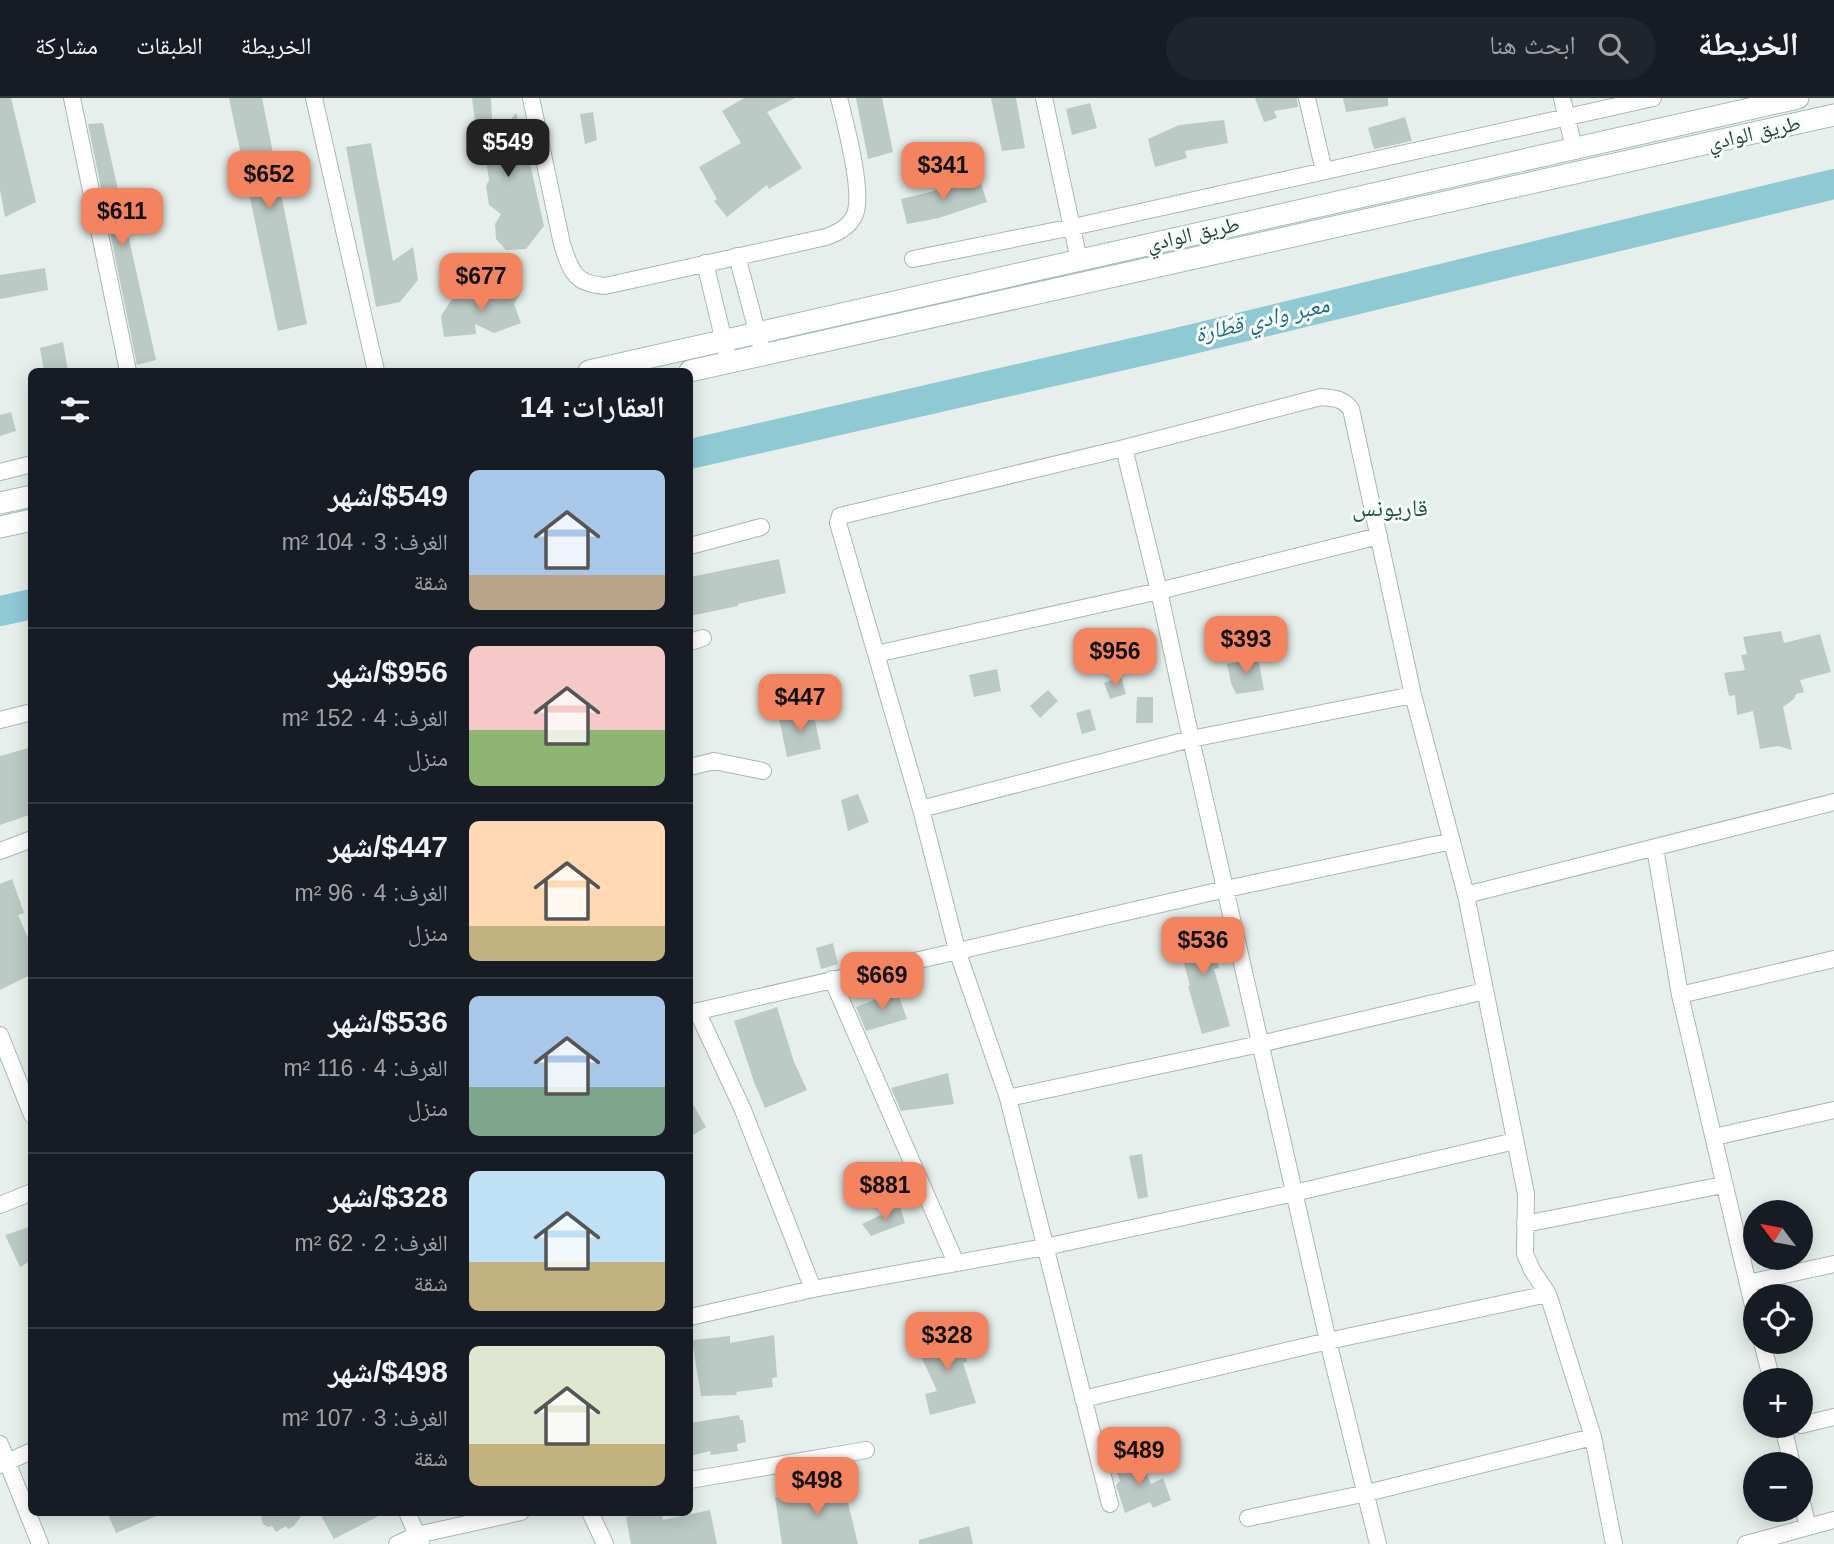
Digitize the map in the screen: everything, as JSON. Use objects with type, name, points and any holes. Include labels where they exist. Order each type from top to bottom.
[{"type":"main road","points":[[1790,125],[1791,100]]},
{"type":"main road","name":"طريق الوادي","points":[[602,368],[1791,100]]},
{"type":"main road","name":"طريق الوادي","points":[[693,370],[1834,115]]},
{"type":"main road","points":[[1304,209],[1309,232]]},
{"type":"main road","points":[[0,503],[28,497]]},
{"type":"main road","points":[[0,527],[28,521]]},
{"type":"street","points":[[72,98],[127,368]]},
{"type":"street","points":[[314,98],[375,368]]},
{"type":"street","points":[[531,98],[562,244],[570,267],[577,278],[591,285],[605,286],[836,233],[847,226],[856,213],[858,199],[839,98]]},
{"type":"street","points":[[1044,98],[1079,260]]},
{"type":"street","points":[[1307,98],[1324,171]]},
{"type":"street","points":[[1562,98],[1574,148]]},
{"type":"street","points":[[912,258],[1073,228],[1653,98]]},
{"type":"street","points":[[737,256],[763,354]]},
{"type":"street","points":[[705,263],[729,362]]},
{"type":"street","points":[[1110,1504],[1008,1098],[957,950],[921,809],[838,523],[840,516],[1124,448],[1321,397],[1345,401],[1352,409],[1413,695],[1466,895],[1526,1194],[1525,1254],[1548,1294],[1593,1437],[1614,1544]]},
{"type":"street","points":[[1124,448],[1159,591],[1328,1341],[1378,1544]]},
{"type":"street","points":[[0,472],[28,465]]},
{"type":"street","points":[[693,545],[761,527]]},
{"type":"street","points":[[876,654],[1159,591],[1379,536]]},
{"type":"street","points":[[921,809],[1191,739],[1413,695]]},
{"type":"street","points":[[0,720],[28,713]]},
{"type":"street","points":[[693,766],[714,761],[763,771]]},
{"type":"street","points":[[1466,895],[1834,802]]},
{"type":"street","points":[[0,850],[28,840]]},
{"type":"street","points":[[813,1289],[743,1111],[693,1012],[1226,889],[1452,841]]},
{"type":"street","points":[[1655,848],[1680,995],[1748,1283],[1834,1264]]},
{"type":"street","points":[[1680,995],[1834,959]]},
{"type":"street","points":[[832,979],[956,1263]]},
{"type":"street","points":[[1008,1098],[1260,1044],[1485,991]]},
{"type":"street","points":[[0,1035],[28,1105]]},
{"type":"street","points":[[1714,1137],[1834,1110]]},
{"type":"street","points":[[693,1316],[813,1289],[1045,1247],[1294,1193],[1515,1141]]},
{"type":"street","points":[[1525,1224],[1723,1185]]},
{"type":"street","points":[[0,1205],[28,1194]]},
{"type":"street","points":[[1083,1399],[1328,1341],[1548,1294]]},
{"type":"street","points":[[1813,1422],[1834,1417]]},
{"type":"street","points":[[1248,1518],[1367,1493],[1593,1437]]},
{"type":"street","points":[[0,1444],[3,1463],[40,1544]]},
{"type":"street","points":[[693,1479],[866,1450]]},
{"type":"street","points":[[3,1463],[28,1453]]},
{"type":"street","points":[[409,1516],[419,1540]]},
{"type":"street","points":[[397,1544],[506,1516]]},
{"type":"street","points":[[592,1516],[605,1544]]},
{"type":"street","points":[[1746,1544],[1834,1520]]},
{"type":"street","points":[[1807,1522],[1808,1527]]},
{"type":"building","points":[[0,98],[11,98],[36,202],[5,217],[0,190]]},
{"type":"building","points":[[229,98],[262,98],[307,324],[278,331]]},
{"type":"building","points":[[472,98],[491,98],[493,142],[516,113],[544,226],[526,249],[506,250],[496,239],[495,224],[501,214],[489,205],[486,160],[480,161]]},
{"type":"building","points":[[744,98],[795,98],[767,112],[802,168],[769,189],[767,185],[727,217],[714,201],[717,199],[699,167],[741,143],[722,111]]},
{"type":"building","points":[[856,98],[882,98],[893,152],[868,159]]},
{"type":"building","points":[[991,98],[1016,98],[1025,148],[1002,151]]},
{"type":"building","points":[[1255,98],[1297,98],[1298,107],[1274,111],[1277,118],[1264,122]]},
{"type":"building","points":[[1343,98],[1388,98],[1388,106],[1346,112]]},
{"type":"building","points":[[1090,103],[1097,128],[1072,135],[1066,109]]},
{"type":"building","points":[[593,112],[597,140],[585,144],[580,114]]},
{"type":"building","points":[[1405,117],[1412,141],[1374,149],[1368,128]]},
{"type":"building","points":[[1224,120],[1228,143],[1185,151],[1187,158],[1155,167],[1148,139],[1179,125]]},
{"type":"building","points":[[103,123],[156,360],[137,365],[88,124]]},
{"type":"building","points":[[371,143],[393,261],[413,247],[418,280],[400,302],[376,307],[346,147]]},
{"type":"building","points":[[980,180],[987,202],[939,218],[907,224],[901,199]]},
{"type":"building","points":[[45,268],[48,290],[0,299],[0,275]]},
{"type":"building","points":[[523,288],[514,304],[521,323],[494,333],[475,324],[476,334],[444,337],[441,316],[452,299]]},
{"type":"building","points":[[63,342],[67,368],[43,368],[40,348]]},
{"type":"building","points":[[11,412],[16,431],[0,436],[0,415]]},
{"type":"building","points":[[779,559],[786,593],[693,615],[693,576]]},
{"type":"building","points":[[1781,631],[1784,643],[1820,634],[1831,672],[1800,680],[1804,692],[1796,694],[1794,699],[1783,707],[1792,750],[1778,746],[1760,749],[1753,711],[1737,715],[1735,695],[1729,696],[1724,673],[1745,670],[1741,655],[1747,654],[1743,637]]},
{"type":"building","points":[[1137,646],[1144,659],[1130,667],[1123,654]]},
{"type":"building","points":[[1258,658],[1264,690],[1236,694],[1227,664]]},
{"type":"building","points":[[997,669],[1001,691],[974,697],[969,675]]},
{"type":"building","points":[[1121,677],[1126,694],[1110,699],[1104,683]]},
{"type":"building","points":[[1048,690],[1058,701],[1040,718],[1030,706]]},
{"type":"building","points":[[1137,697],[1153,697],[1153,723],[1136,723]]},
{"type":"building","points":[[1090,709],[1096,730],[1082,734],[1076,713]]},
{"type":"building","points":[[813,711],[821,749],[787,757],[779,718]]},
{"type":"building","points":[[28,748],[28,815],[0,825],[0,756]]},
{"type":"building","points":[[858,794],[869,822],[848,831],[841,800]]},
{"type":"building","points":[[12,879],[24,913],[18,915],[28,938],[28,976],[0,990],[0,884]]},
{"type":"building","points":[[1209,924],[1219,968],[1214,969],[1230,1026],[1202,1034],[1176,932]]},
{"type":"building","points":[[833,943],[838,964],[821,969],[816,948]]},
{"type":"building","points":[[897,991],[907,1019],[866,1031],[856,1007]]},
{"type":"building","points":[[777,1007],[794,1062],[807,1090],[765,1108],[734,1021]]},
{"type":"building","points":[[948,1073],[954,1104],[901,1111],[891,1088]]},
{"type":"building","points":[[693,1104],[706,1127],[693,1135]]},
{"type":"building","points":[[1142,1154],[1148,1197],[1138,1199],[1129,1156]]},
{"type":"building","points":[[900,1206],[905,1223],[871,1236],[862,1224]]},
{"type":"building","points":[[28,1227],[28,1262],[20,1267],[5,1235]]},
{"type":"building","points":[[960,1330],[967,1362],[963,1363],[976,1403],[930,1415],[925,1394],[937,1391],[915,1343]]},
{"type":"building","points":[[774,1335],[777,1377],[772,1378],[773,1387],[736,1392],[737,1395],[701,1396],[693,1340],[730,1336],[730,1343]]},
{"type":"building","points":[[739,1415],[740,1420],[743,1420],[746,1442],[737,1444],[738,1451],[711,1455],[710,1451],[693,1455],[693,1423]]},
{"type":"building","points":[[1140,1458],[1151,1484],[1163,1478],[1171,1500],[1153,1508],[1150,1502],[1125,1513],[1116,1485],[1120,1481],[1115,1468]]},
{"type":"building","points":[[842,1478],[858,1544],[782,1544],[775,1497],[821,1496],[818,1481]]},
{"type":"building","points":[[710,1510],[717,1544],[631,1544],[626,1517],[662,1516],[663,1520],[693,1516],[693,1514]]},
{"type":"building","points":[[109,1516],[156,1516],[116,1533]]},
{"type":"building","points":[[261,1516],[301,1516],[294,1526],[288,1529],[286,1526],[276,1532],[272,1526],[263,1524]]},
{"type":"building","points":[[321,1516],[378,1516],[334,1539]]},
{"type":"building","points":[[969,1526],[973,1544],[919,1544],[919,1540]]},
{"type":"waterway","name":"معبر وادي قطّارة","points":[[693,453],[1172,344],[1834,184]]},
{"type":"waterway","name":"معبر وادي قطّارة","points":[[0,611],[28,605]]},
{"type":"district","name":"قاريونس","points":[[1390,508]]}]
